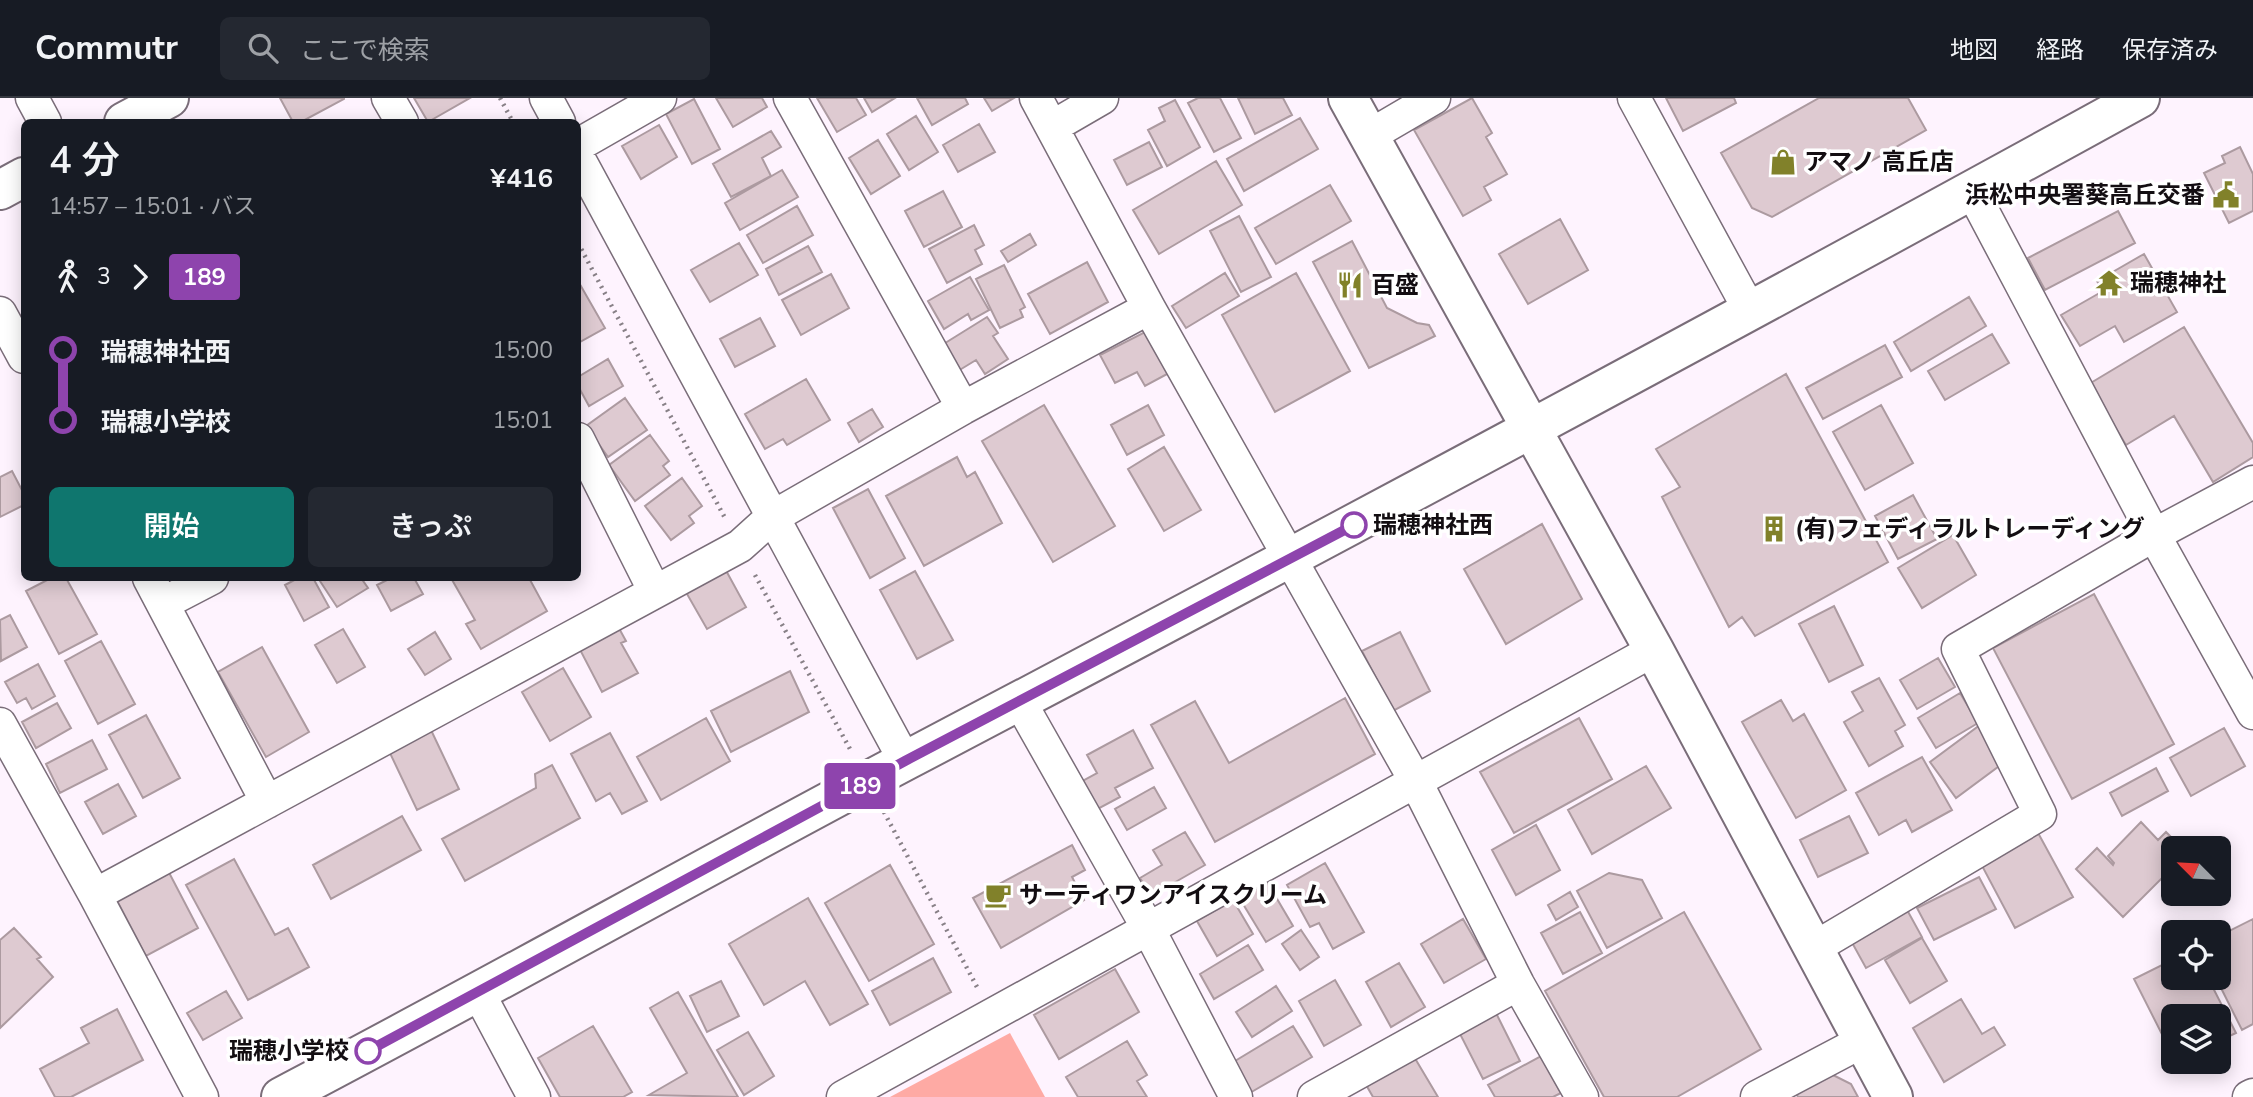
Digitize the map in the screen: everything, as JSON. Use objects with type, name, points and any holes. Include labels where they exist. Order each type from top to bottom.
[{"type":"street","points":[[32,98],[44,119]]},
{"type":"street","points":[[130,119],[169,98]]},
{"type":"street","points":[[388,98],[400,119]]},
{"type":"street","points":[[546,98],[557,119]]},
{"type":"street","points":[[581,143],[660,98]]},
{"type":"street","points":[[790,98],[962,408]]},
{"type":"street","points":[[1036,98],[1149,308],[1416,782],[1518,984],[1582,1097]]},
{"type":"street","points":[[1052,127],[1102,98]]},
{"type":"street","points":[[1348,98],[1654,650],[1893,1097]]},
{"type":"street","points":[[1369,136],[1434,98]]},
{"type":"street","points":[[1634,98],[1749,309]]},
{"type":"street","points":[[281,1097],[905,761],[1531,430],[2140,98]]},
{"type":"street","points":[[581,163],[771,518],[905,761]]},
{"type":"street","points":[[0,190],[21,179]]},
{"type":"street","points":[[1972,191],[2154,535],[2253,713]]},
{"type":"street","points":[[95,895],[740,546],[771,518],[962,408],[1149,308]]},
{"type":"street","points":[[0,313],[21,352]]},
{"type":"street","points":[[581,445],[655,592]]},
{"type":"street","points":[[1814,947],[2040,814],[1958,649],[2154,535],[2253,482]]},
{"type":"street","points":[[198,581],[157,590],[267,802]]},
{"type":"street","points":[[844,1097],[1654,650]]},
{"type":"street","points":[[1020,702],[1149,930],[1236,1097]]},
{"type":"street","points":[[0,724],[95,895],[202,1097]]},
{"type":"street","points":[[1314,1097],[1518,984]]},
{"type":"street","points":[[478,992],[534,1097]]},
{"type":"street","points":[[1756,1097],[1863,1041]]},
{"type":"path","points":[[500,98],[511,119]]},
{"type":"path","points":[[581,249],[992,1015]]},
{"type":"shaded area","points":[[1010,1033],[1045,1097],[890,1097]]},
{"type":"building","points":[[280,98],[344,98],[307,119],[291,119]]},
{"type":"building","points":[[414,98],[470,98],[433,119],[426,119]]},
{"type":"building","points":[[716,98],[762,98],[767,107],[733,127]]},
{"type":"building","points":[[817,98],[856,98],[866,115],[837,132]]},
{"type":"building","points":[[864,98],[895,98],[872,112]]},
{"type":"building","points":[[917,98],[965,98],[968,104],[932,125]]},
{"type":"building","points":[[984,98],[1014,98],[992,111]]},
{"type":"building","points":[[1198,98],[1220,98],[1241,138],[1214,152],[1188,103]]},
{"type":"building","points":[[1238,98],[1283,98],[1292,115],[1255,134]]},
{"type":"building","points":[[1472,98],[1492,133],[1486,137],[1507,174],[1484,187],[1491,200],[1463,216],[1414,130]]},
{"type":"building","points":[[1666,98],[1734,98],[1736,103],[1683,131]]},
{"type":"building","points":[[1819,98],[1908,98],[1926,130],[1772,217],[1752,208],[1721,153]]},
{"type":"building","points":[[694,99],[720,149],[692,164],[666,114]]},
{"type":"building","points":[[1175,100],[1200,147],[1167,166],[1148,130],[1165,121],[1159,108]]},
{"type":"building","points":[[916,116],[938,152],[909,170],[887,134]]},
{"type":"building","points":[[1300,118],[1318,149],[1244,191],[1227,159]]},
{"type":"building","points":[[979,124],[995,152],[958,172],[943,145]]},
{"type":"building","points":[[659,125],[677,157],[641,179],[622,146]]},
{"type":"building","points":[[771,131],[781,147],[762,158],[771,176],[731,197],[713,164]]},
{"type":"building","points":[[878,140],[900,176],[871,194],[849,158]]},
{"type":"building","points":[[1149,142],[1162,167],[1127,185],[1114,160]]},
{"type":"building","points":[[2240,147],[2253,174],[2253,211],[2229,223],[2204,173],[2225,163],[2222,156]]},
{"type":"building","points":[[1216,161],[1242,205],[1159,254],[1133,210]]},
{"type":"building","points":[[782,170],[798,197],[740,230],[725,203]]},
{"type":"building","points":[[1330,185],[1351,221],[1276,264],[1255,228]]},
{"type":"building","points":[[943,191],[962,227],[924,247],[905,211]]},
{"type":"building","points":[[797,206],[813,235],[763,263],[747,235]]},
{"type":"building","points":[[2118,211],[2135,243],[2045,290],[2028,258]]},
{"type":"building","points":[[1239,216],[1271,277],[1241,292],[1210,231]]},
{"type":"building","points":[[1560,219],[1588,270],[1528,304],[1499,254]]},
{"type":"building","points":[[974,225],[984,245],[975,250],[982,264],[947,283],[929,249]]},
{"type":"building","points":[[1030,234],[1036,245],[1008,262],[1001,251]]},
{"type":"building","name":"百盛","points":[[1352,241],[1387,308],[1417,323],[1429,325],[1435,336],[1369,368],[1313,262]]},
{"type":"building","points":[[739,243],[758,275],[710,302],[691,270]]},
{"type":"building","points":[[808,246],[822,272],[779,295],[766,269]]},
{"type":"building","points":[[2144,254],[2177,312],[2124,342],[2115,326],[2080,346],[2061,315],[2103,291],[2097,281]]},
{"type":"building","points":[[1087,262],[1108,302],[1050,334],[1028,294]]},
{"type":"building","points":[[1004,265],[1025,307],[1020,310],[1023,317],[1000,328],[976,279]]},
{"type":"building","points":[[1225,273],[1239,296],[1186,328],[1172,306]]},
{"type":"building","points":[[1296,273],[1350,371],[1275,412],[1222,315]]},
{"type":"building","points":[[831,274],[849,308],[801,335],[782,300]]},
{"type":"building","points":[[970,277],[989,310],[971,320],[968,314],[944,329],[928,301]]},
{"type":"building","points":[[581,286],[605,328],[581,341]]},
{"type":"building","points":[[1969,297],[1986,326],[1911,371],[1894,342]]},
{"type":"building","points":[[987,317],[998,333],[993,336],[1008,359],[985,374],[976,360],[958,371],[942,345]]},
{"type":"building","points":[[760,318],[775,346],[735,367],[720,339]]},
{"type":"building","points":[[2184,327],[2253,443],[2253,457],[2213,482],[2174,416],[2126,445],[2089,384]]},
{"type":"building","points":[[1147,331],[1169,373],[1145,386],[1137,372],[1115,383],[1100,355]]},
{"type":"building","points":[[1992,334],[2009,363],[1945,400],[1928,371]]},
{"type":"building","points":[[1885,345],[1902,377],[1823,419],[1806,388]]},
{"type":"building","points":[[608,359],[623,386],[589,406],[581,391],[581,375]]},
{"type":"building","name":"(有)フェディラルトレーディング","points":[[1786,374],[1888,562],[1755,636],[1742,617],[1729,627],[1662,497],[1680,487],[1656,449]]},
{"type":"building","points":[[806,379],[830,420],[787,445],[783,439],[765,449],[745,414]]},
{"type":"building","points":[[625,398],[647,430],[608,457],[586,426]]},
{"type":"building","points":[[1044,405],[1115,526],[1053,562],[982,441]]},
{"type":"building","points":[[1148,405],[1164,435],[1127,455],[1111,425]]},
{"type":"building","points":[[1881,405],[1913,463],[1865,490],[1833,432]]},
{"type":"building","points":[[872,409],[883,427],[859,442],[848,423]]},
{"type":"building","points":[[650,435],[669,461],[663,466],[670,475],[635,501],[609,465]]},
{"type":"building","points":[[1164,447],[1201,510],[1164,531],[1128,469]]},
{"type":"building","points":[[957,457],[967,477],[975,472],[1002,523],[924,566],[886,496]]},
{"type":"building","points":[[12,471],[21,488],[21,506],[0,517],[0,477]]},
{"type":"building","points":[[682,478],[702,506],[689,516],[694,523],[671,540],[645,506]]},
{"type":"building","points":[[868,489],[905,558],[870,578],[833,508]]},
{"type":"building","points":[[1913,495],[1937,539],[1898,559],[1875,516]]},
{"type":"building","points":[[1542,524],[1582,599],[1506,644],[1464,569]]},
{"type":"building","points":[[1953,535],[1976,575],[1922,608],[1898,568]]},
{"type":"building","points":[[723,565],[746,607],[707,629],[683,587]]},
{"type":"building","points":[[915,571],[953,640],[917,659],[880,590]]},
{"type":"building","points":[[45,581],[68,581],[97,634],[59,654],[26,591]]},
{"type":"building","points":[[292,581],[315,581],[329,607],[304,621],[285,585]]},
{"type":"building","points":[[320,581],[363,581],[368,588],[337,607]]},
{"type":"building","points":[[385,581],[416,581],[423,594],[391,611],[377,585]]},
{"type":"building","points":[[453,581],[531,581],[547,611],[481,649],[466,624],[475,620]]},
{"type":"building","points":[[2094,594],[2174,744],[2072,799],[1993,648]]},
{"type":"building","points":[[1834,606],[1863,665],[1829,682],[1799,624]]},
{"type":"building","points":[[10,615],[27,647],[1,661],[0,620]]},
{"type":"building","points":[[615,621],[626,641],[621,643],[638,673],[602,692],[576,642]]},
{"type":"building","points":[[343,629],[365,667],[337,683],[315,645]]},
{"type":"building","points":[[435,632],[451,659],[425,675],[408,649]]},
{"type":"building","points":[[1400,632],[1430,691],[1393,711],[1362,651]]},
{"type":"building","points":[[101,641],[135,704],[98,724],[65,661]]},
{"type":"building","points":[[262,647],[309,732],[266,757],[218,672]]},
{"type":"building","points":[[1938,658],[1955,687],[1917,709],[1900,680]]},
{"type":"building","points":[[38,664],[55,696],[32,709],[26,698],[17,703],[5,682]]},
{"type":"building","points":[[563,668],[591,717],[550,741],[522,692]]},
{"type":"building","points":[[790,671],[809,712],[731,752],[711,711]]},
{"type":"building","points":[[1879,678],[1905,725],[1895,731],[1903,746],[1869,766],[1844,722],[1863,711],[1852,692]]},
{"type":"building","points":[[1960,693],[1978,723],[1936,748],[1918,718]]},
{"type":"building","points":[[1345,698],[1375,754],[1215,842],[1151,725],[1195,701],[1229,763]]},
{"type":"building","points":[[1781,700],[1793,721],[1804,714],[1846,790],[1796,818],[1742,722]]},
{"type":"building","points":[[57,703],[71,728],[36,748],[22,722]]},
{"type":"building","points":[[146,715],[180,778],[143,798],[109,735]]},
{"type":"building","points":[[706,718],[730,761],[661,800],[637,757]]},
{"type":"building","points":[[1579,718],[1612,779],[1514,833],[1480,772]]},
{"type":"building","points":[[1980,725],[2006,761],[1956,798],[1930,762]]},
{"type":"building","points":[[2224,728],[2245,766],[2191,796],[2170,758]]},
{"type":"building","points":[[431,730],[459,789],[417,810],[389,751]]},
{"type":"building","points":[[1133,730],[1153,768],[1115,788],[1120,797],[1094,811],[1079,783],[1097,773],[1087,755]]},
{"type":"building","points":[[610,733],[647,801],[622,814],[610,793],[596,801],[571,754]]},
{"type":"building","points":[[92,740],[107,769],[60,793],[46,764]]},
{"type":"building","points":[[1922,757],[1952,810],[1912,832],[1906,820],[1879,835],[1856,793]]},
{"type":"building","points":[[552,765],[580,818],[465,881],[442,839],[536,788],[535,774]]},
{"type":"building","points":[[1646,766],[1671,808],[1592,854],[1568,810]]},
{"type":"building","points":[[2156,768],[2168,791],[2122,816],[2110,793]]},
{"type":"building","points":[[118,784],[136,816],[103,834],[85,802]]},
{"type":"building","points":[[1154,787],[1166,808],[1127,830],[1115,809]]},
{"type":"building","points":[[402,816],[421,850],[331,899],[313,865]]},
{"type":"building","points":[[1849,816],[1868,853],[1818,877],[1800,840]]},
{"type":"building","points":[[2141,822],[2158,840],[2161,837],[2161,879],[2123,917],[2076,869],[2097,848],[2113,865],[2108,856]]},
{"type":"building","points":[[1536,825],[1560,870],[1516,895],[1492,850]]},
{"type":"building","points":[[2037,831],[2073,897],[2015,928],[1980,862]]},
{"type":"building","points":[[1185,832],[1205,865],[1151,896],[1140,878],[1162,865],[1153,850]]},
{"type":"building","points":[[1072,845],[1085,870],[1072,877],[1084,900],[1001,948],[973,898]]},
{"type":"building","points":[[234,859],[275,935],[288,928],[309,967],[248,1000],[186,885]]},
{"type":"building","points":[[164,863],[198,928],[146,956],[112,891]]},
{"type":"building","points":[[1325,863],[1364,932],[1333,949],[1319,923],[1310,927],[1287,885]]},
{"type":"building","points":[[890,865],[934,944],[869,981],[825,903]]},
{"type":"building","points":[[1609,873],[1642,880],[1662,918],[1607,948],[1577,891]]},
{"type":"building","points":[[1979,877],[1996,909],[1934,940],[1917,908]]},
{"type":"building","points":[[1267,882],[1293,926],[1266,942],[1240,899]]},
{"type":"building","points":[[1570,892],[1578,907],[1556,920],[1548,905]]},
{"type":"building","points":[[808,898],[868,1004],[830,1025],[805,981],[764,1005],[729,944]]},
{"type":"building","points":[[1233,900],[1253,934],[1217,956],[1197,921]]},
{"type":"building","points":[[1906,908],[1922,937],[1866,968],[1850,939]]},
{"type":"building","points":[[1580,912],[1602,953],[1563,974],[1541,933]]},
{"type":"building","points":[[1684,912],[1761,1049],[1677,1097],[1604,1097],[1545,991]]},
{"type":"building","points":[[1463,919],[1486,959],[1444,983],[1421,944]]},
{"type":"building","points":[[2253,919],[2253,1024],[2242,1030],[2222,990],[2231,990],[2231,930]]},
{"type":"building","points":[[14,928],[41,957],[37,959],[53,977],[0,1028],[0,940]]},
{"type":"building","points":[[1301,930],[1319,957],[1300,970],[1282,944]]},
{"type":"building","points":[[1922,938],[1947,981],[1910,1003],[1885,960]]},
{"type":"building","points":[[1248,945],[1263,970],[1214,999],[1200,974]]},
{"type":"building","points":[[933,958],[951,992],[890,1025],[872,991]]},
{"type":"building","points":[[1399,963],[1425,1007],[1391,1027],[1366,982]]},
{"type":"building","points":[[2161,966],[2161,990],[2214,990],[2221,1004],[2161,1004],[2161,1032],[2134,979]]},
{"type":"building","points":[[1115,969],[1139,1012],[1059,1059],[1034,1015]]},
{"type":"building","points":[[1335,980],[1361,1025],[1324,1046],[1299,1001]]},
{"type":"building","points":[[721,981],[739,1016],[707,1032],[690,996]]},
{"type":"building","points":[[1276,986],[1292,1011],[1252,1037],[1236,1012]]},
{"type":"building","points":[[226,991],[242,1018],[203,1040],[187,1013]]},
{"type":"building","points":[[678,992],[738,1097],[649,1095],[687,1073],[650,1008]]},
{"type":"building","points":[[1961,999],[1982,1034],[1994,1027],[2005,1045],[1944,1082],[1913,1028]]},
{"type":"building","points":[[117,1009],[143,1060],[71,1097],[55,1097],[40,1069],[89,1043],[81,1028]]},
{"type":"building","points":[[1496,1013],[1520,1061],[1483,1079],[1459,1032]]},
{"type":"building","points":[[593,1026],[632,1092],[623,1097],[560,1097],[538,1058]]},
{"type":"building","points":[[1293,1026],[1312,1057],[1248,1094],[1230,1064]]},
{"type":"building","points":[[748,1032],[774,1076],[744,1095],[717,1050]]},
{"type":"building","points":[[1127,1041],[1147,1075],[1137,1081],[1147,1097],[1078,1097],[1066,1077]]},
{"type":"building","points":[[1413,1055],[1438,1097],[1373,1097],[1365,1083]]},
{"type":"building","points":[[1541,1056],[1561,1093],[1553,1097],[1495,1097],[1488,1085]]},
{"type":"building","points":[[1831,1074],[1851,1084],[1858,1097],[1798,1097],[1796,1093]]},
{"type":"bus line","name":"189","points":[[368,1051],[905,761],[1354,525]]},
{"type":"place","name":"アマノ 高丘店","points":[[1783,162]]},
{"type":"place","name":"浜松中央署葵高丘交番","points":[[2226,195]]},
{"type":"place","name":"瑞穂神社","points":[[2109,283]]},
{"type":"place","name":"百盛","points":[[1350,285]]},
{"type":"place","name":"瑞穂神社西","points":[[1354,525]]},
{"type":"place","name":"(有)フェディラルトレーディング","points":[[1774,529]]},
{"type":"place","name":"サーティワンアイスクリーム","points":[[998,895]]},
{"type":"place","name":"瑞穂小学校","points":[[368,1051]]}]
